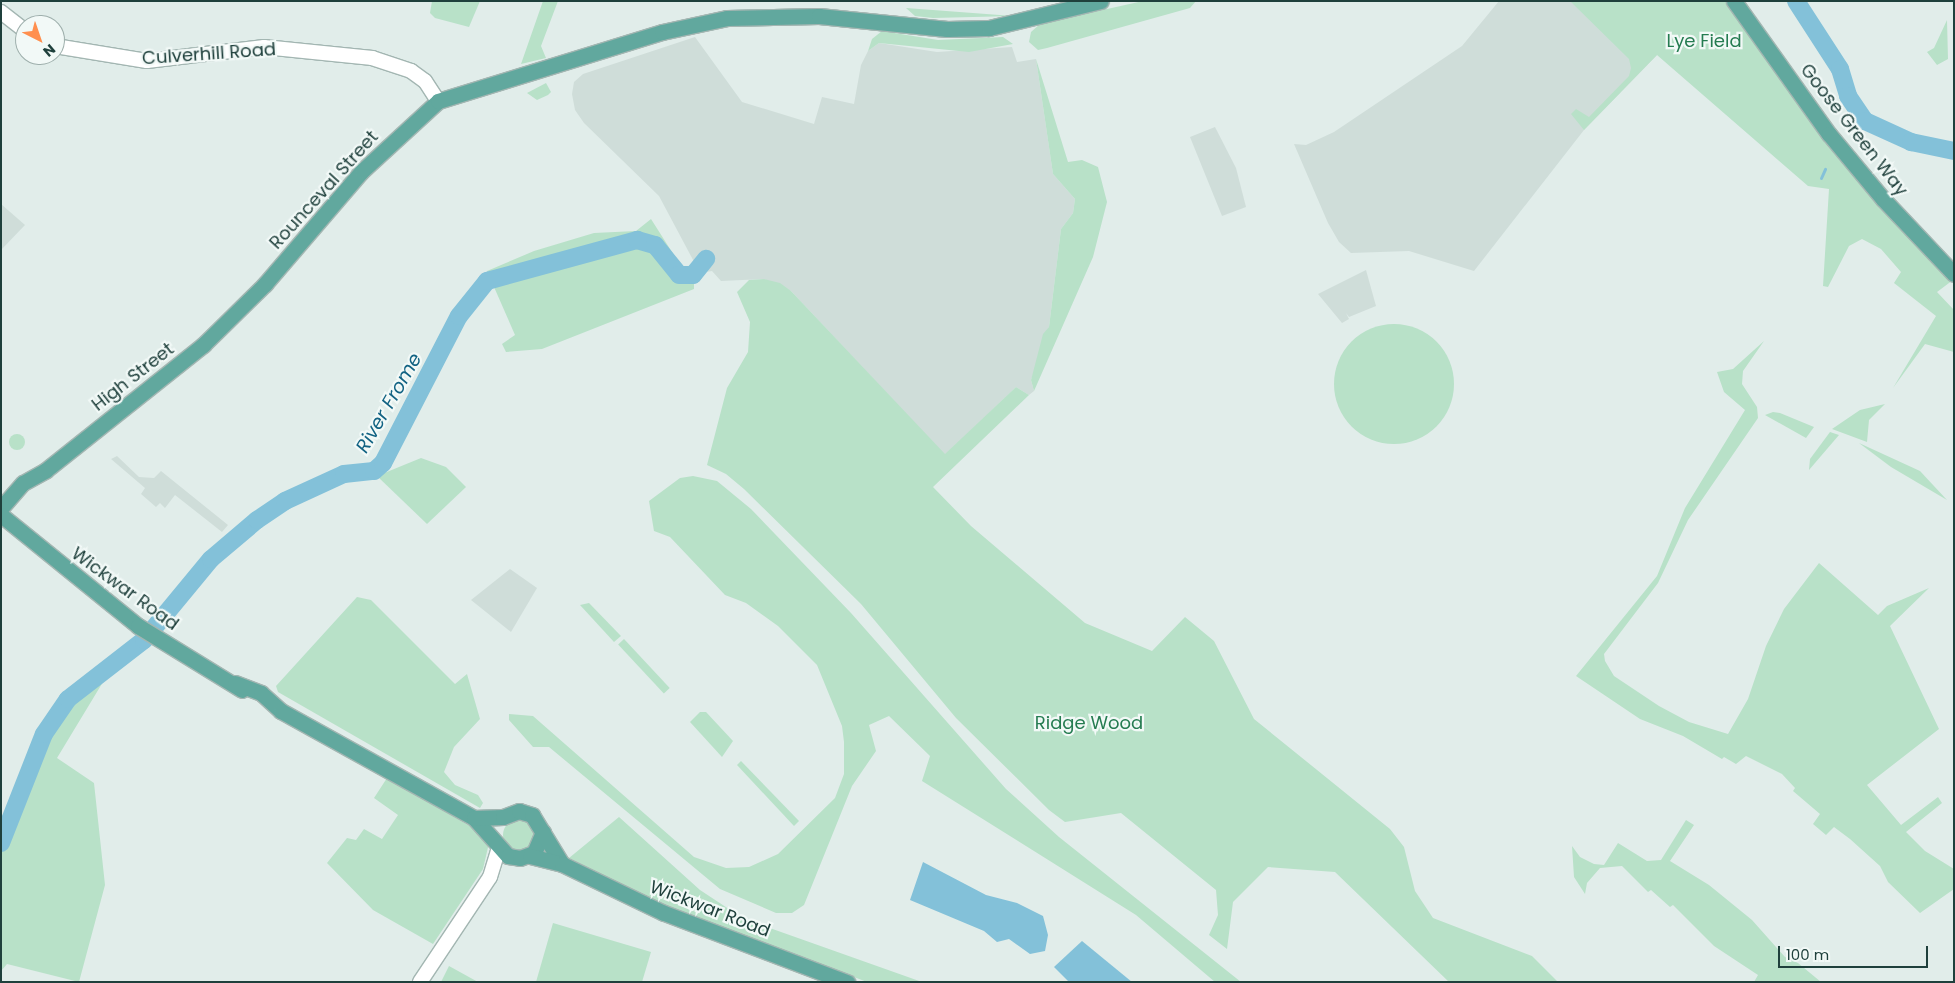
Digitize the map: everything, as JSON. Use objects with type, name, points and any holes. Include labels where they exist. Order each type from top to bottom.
[{"type":"main road","name":"Rounceval Street","points":[[253,297],[362,171],[438,101],[539,72],[682,27],[742,16],[820,16],[982,29],[1020,23],[1101,1]]},
{"type":"main road","name":"Goose Green Way","points":[[1734,1],[1829,134],[1883,199],[1954,274]]},
{"type":"main road","name":"High Street","points":[[1,508],[18,492],[27,489],[31,481],[179,366],[253,297]]},
{"type":"main road","name":"Wickwar Road","points":[[1,515],[139,627],[234,683],[261,693],[281,711],[474,818],[508,856],[525,857],[562,864],[664,913],[847,982]]},
{"type":"main road","points":[[474,818],[503,817],[513,812],[527,812],[538,820],[562,864]]},
{"type":"main road","points":[[497,843],[503,817]]},
{"type":"main road","points":[[525,857],[540,847],[543,832]]},
{"type":"street","points":[[1,12],[15,23]]},
{"type":"street","name":"Culverhill Road","points":[[65,48],[146,61],[264,47],[372,58],[411,71],[425,81],[438,101]]},
{"type":"street","points":[[420,982],[490,877],[497,843]]},
{"type":"street","points":[[490,877],[525,857]]},
{"type":"shaded area","points":[[1499,1],[1592,1],[1657,55],[1584,130],[1474,271],[1409,251],[1351,253],[1339,242],[1328,223],[1294,144],[1306,145],[1334,132],[1462,46]]},
{"type":"shaded area","points":[[695,37],[742,102],[814,124],[822,97],[854,104],[861,65],[868,51],[879,43],[937,52],[1012,47],[1017,62],[1036,59],[1053,174],[1075,199],[1073,213],[1061,229],[1049,327],[1031,380],[1034,391],[1029,395],[1016,387],[945,455],[791,291],[764,279],[721,281],[712,271],[700,273],[659,196],[584,123],[575,110],[572,94],[574,82],[583,74]]},
{"type":"shaded area","points":[[1215,127],[1236,168],[1246,207],[1222,216],[1190,137]]},
{"type":"shaded area","points":[[1,204],[25,225],[1,250]]},
{"type":"shaded area","points":[[1366,270],[1376,306],[1349,317],[1346,313],[1349,319],[1342,323],[1318,294]]},
{"type":"shaded area","points":[[117,456],[139,477],[154,478],[161,471],[228,525],[222,532],[175,495],[165,508],[160,503],[156,507],[141,494],[145,488],[111,459]]},
{"type":"shaded area","points":[[510,569],[537,588],[511,632],[471,600]]},
{"type":"green space","points":[[432,1],[480,1],[469,27],[435,18],[430,13]]},
{"type":"green space","points":[[543,1],[558,1],[541,46],[546,58],[521,64]]},
{"type":"green space","points":[[1143,1],[1196,1],[1190,8],[1047,48],[1038,50],[1029,42],[1031,32],[1040,24]]},
{"type":"green space","name":"Lye Field","points":[[1570,1],[1726,1],[1843,161],[1953,280],[1937,292],[1954,310],[1954,352],[1925,344],[1893,388],[1936,316],[1894,283],[1901,272],[1881,249],[1862,239],[1849,246],[1828,287],[1823,286],[1829,189],[1808,186],[1657,55],[1584,130],[1571,114],[1576,109],[1589,117],[1629,76],[1631,68],[1629,59]]},
{"type":"green space","points":[[906,8],[1013,16],[933,18],[915,16]]},
{"type":"green space","points":[[1947,20],[1948,59],[1937,65],[1927,52],[1934,48]]},
{"type":"green space","points":[[882,31],[938,40],[1003,37],[1013,44],[969,52],[879,43],[868,51],[872,39]]},
{"type":"green space","points":[[1036,59],[1068,162],[1082,160],[1098,167],[1107,202],[1093,257],[1034,391],[1031,380],[1043,334],[1049,327],[1061,229],[1073,213],[1075,199],[1053,174]]},
{"type":"green space","points":[[546,83],[551,92],[548,95],[537,100],[527,93]]},
{"type":"green space","points":[[651,219],[679,263],[694,276],[694,289],[542,349],[506,352],[502,344],[515,335],[487,271],[534,251],[594,233],[636,231]]},
{"type":"green space","name":"Ridge Wood","points":[[764,279],[780,283],[791,291],[945,454],[1016,387],[1029,395],[933,487],[971,526],[1085,623],[1152,651],[1185,617],[1214,641],[1254,719],[1390,829],[1404,847],[1415,891],[1433,918],[1532,956],[1558,982],[1449,982],[1335,872],[1268,867],[1233,902],[1227,949],[1209,935],[1218,915],[1216,890],[1121,813],[1065,822],[1049,810],[956,718],[861,604],[744,489],[726,474],[707,465],[727,388],[748,352],[750,322],[737,292],[749,280]]},
{"type":"green space","points":[[1394,324],[1417,329],[1427,334],[1436,342],[1444,351],[1449,361],[1454,384],[1449,407],[1444,417],[1436,426],[1427,434],[1417,439],[1394,444],[1371,439],[1361,434],[1352,426],[1344,417],[1339,407],[1334,384],[1339,361],[1344,351],[1352,342],[1361,334],[1371,329]]},
{"type":"green space","points":[[1764,341],[1743,371],[1742,384],[1757,407],[1758,418],[1688,520],[1658,583],[1604,654],[1605,661],[1614,676],[1659,706],[1689,722],[1728,734],[1748,699],[1766,646],[1784,609],[1819,563],[1878,615],[1887,606],[1929,588],[1890,626],[1939,729],[1867,785],[1901,825],[1938,797],[1942,803],[1906,832],[1925,851],[1954,869],[1954,889],[1920,913],[1888,882],[1880,866],[1850,839],[1834,827],[1826,835],[1813,824],[1820,814],[1793,791],[1795,788],[1782,774],[1746,756],[1736,764],[1724,757],[1722,759],[1683,736],[1640,719],[1576,676],[1657,576],[1685,508],[1745,410],[1724,392],[1717,372],[1733,369]]},
{"type":"green space","points":[[1885,404],[1869,420],[1867,442],[1832,429],[1860,410]]},
{"type":"green space","points":[[1773,412],[1814,427],[1806,438],[1765,415]]},
{"type":"green space","points":[[1830,432],[1839,435],[1809,470],[1810,459]]},
{"type":"green space","points":[[14,434],[20,434],[25,439],[23,448],[14,450],[9,445],[9,439]]},
{"type":"green space","points":[[1859,443],[1920,471],[1947,500],[1891,467]]},
{"type":"green space","points":[[421,458],[446,467],[466,487],[427,524],[377,476]]},
{"type":"green space","points":[[693,476],[717,481],[751,509],[851,613],[1006,789],[1059,837],[1241,982],[1215,982],[1136,915],[922,781],[930,756],[889,716],[869,725],[876,751],[852,786],[804,905],[792,913],[776,913],[720,889],[549,747],[533,747],[509,720],[509,714],[533,716],[694,857],[726,868],[749,867],[778,854],[835,798],[844,774],[842,726],[817,665],[778,626],[746,603],[725,595],[670,537],[654,531],[649,501],[680,478]]},
{"type":"green space","points":[[357,597],[371,600],[455,684],[467,674],[480,719],[454,747],[444,772],[455,785],[478,795],[483,803],[480,808],[278,692],[276,686]]},
{"type":"green space","points":[[589,603],[621,636],[614,642],[580,605]]},
{"type":"green space","points":[[624,639],[670,688],[664,693],[618,644]]},
{"type":"green space","points":[[94,672],[103,682],[57,758],[94,783],[105,885],[79,982],[7,964],[1,971],[1,821],[37,733],[65,696]]},
{"type":"green space","points":[[700,712],[706,712],[733,741],[722,757],[690,722]]},
{"type":"green space","points":[[741,761],[799,821],[794,826],[737,765]]},
{"type":"green space","points":[[387,778],[475,829],[489,843],[483,869],[433,944],[373,910],[327,863],[347,838],[356,840],[364,829],[382,839],[398,815],[374,798]]},
{"type":"green space","points":[[619,817],[700,890],[744,919],[922,982],[867,982],[653,900],[569,858]]},
{"type":"green space","points":[[519,819],[531,823],[535,835],[531,847],[519,851],[507,847],[503,835],[507,823]]},
{"type":"green space","points":[[1686,820],[1694,825],[1670,861],[1709,885],[1752,920],[1785,957],[1798,963],[1821,982],[1754,982],[1758,975],[1714,946],[1673,905],[1670,907],[1651,890],[1648,892],[1622,866],[1600,868],[1587,883],[1585,894],[1574,877],[1572,846],[1580,857],[1594,864],[1604,865],[1618,843],[1647,861],[1661,860]]},
{"type":"green space","points":[[553,923],[651,952],[642,982],[536,982]]},
{"type":"green space","points":[[449,966],[478,982],[441,982]]},
{"type":"water","points":[[923,862],[986,895],[1017,903],[1043,916],[1048,935],[1045,951],[1030,954],[1009,939],[997,942],[984,931],[910,900]]},
{"type":"water","points":[[1082,941],[1132,982],[1069,982],[1054,967]]},
{"type":"waterway","name":"River Frome","points":[[1796,1],[1840,69],[1848,96],[1865,121],[1911,142],[1954,151]]},
{"type":"waterway","points":[[1821,178],[1825,169]]},
{"type":"waterway","name":"River Frome","points":[[1,843],[44,734],[68,699],[144,640],[211,559],[257,520],[285,501],[344,474],[374,471],[383,463],[459,316],[487,281],[637,240],[655,245],[679,275],[693,275],[706,259]]}]
